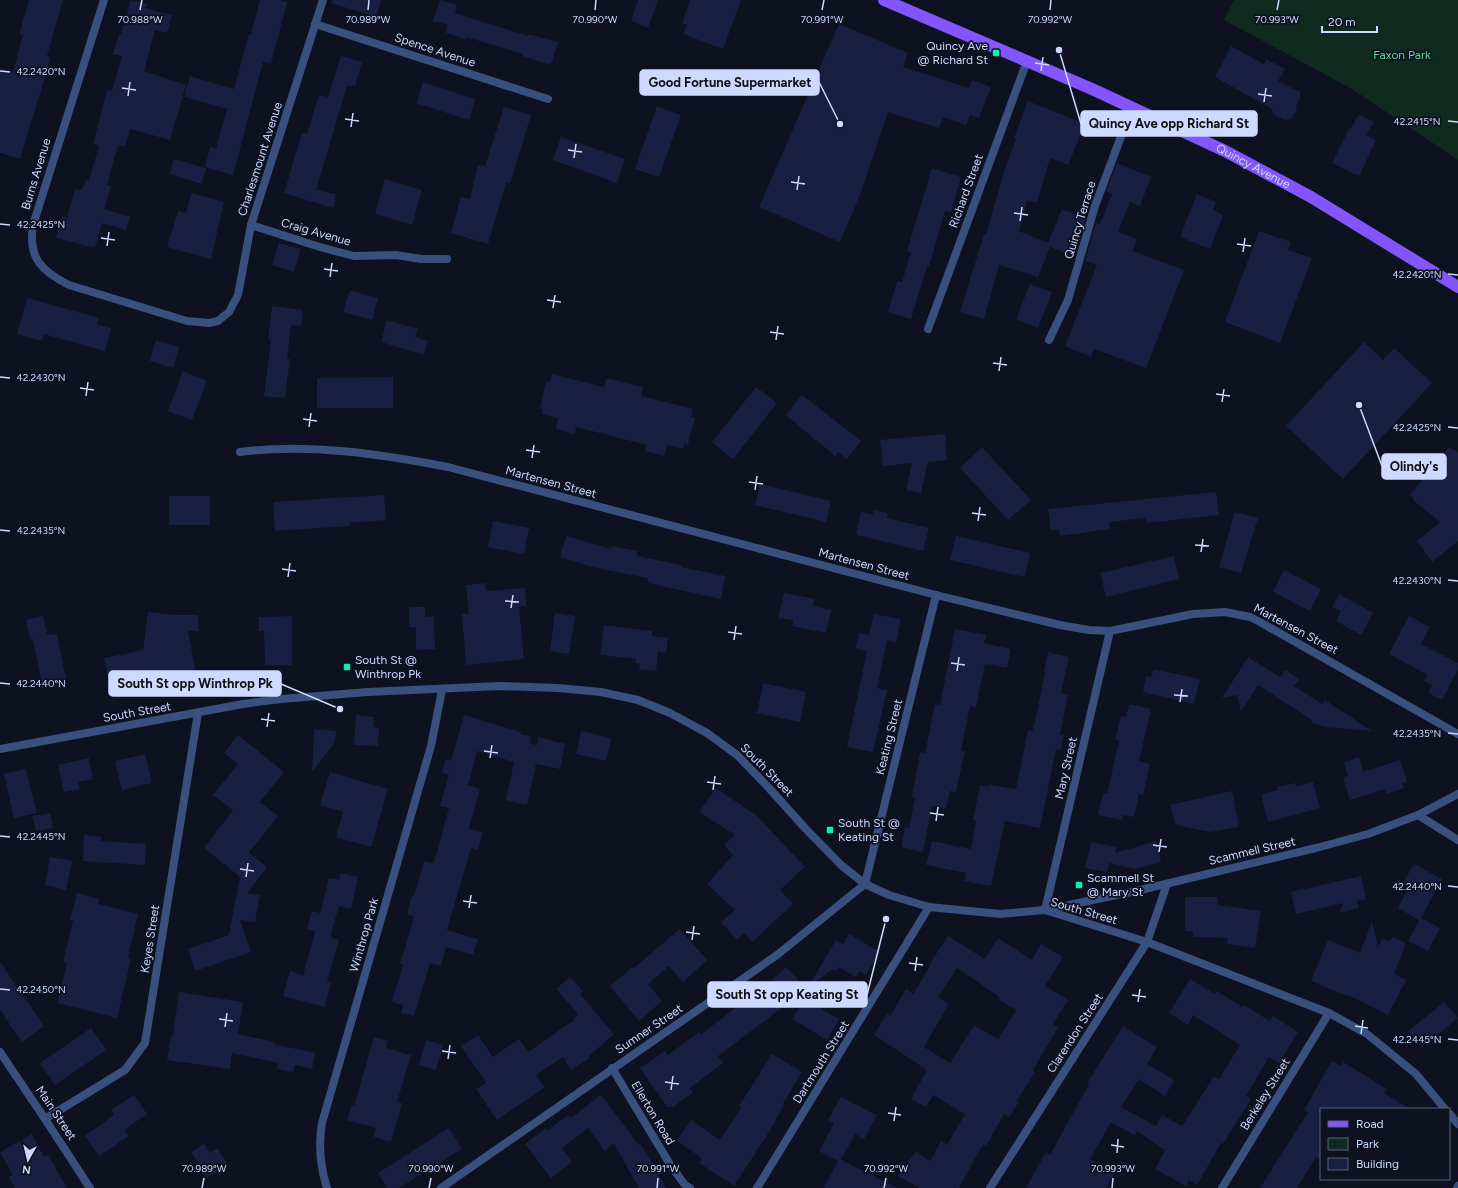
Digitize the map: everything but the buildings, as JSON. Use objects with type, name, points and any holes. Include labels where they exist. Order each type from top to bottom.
[{"type":"main road","name":"Quincy Avenue","points":[[884,0],[1132,107],[1225,151],[1283,181],[1458,287]]},
{"type":"street","name":"Burns Avenue","points":[[104,0],[33,225],[31,239],[37,261],[47,272],[69,285],[187,322],[209,323],[218,321]]},
{"type":"street","name":"Charlesmount Avenue","points":[[218,321],[229,312],[238,295],[251,225],[323,0]]},
{"type":"street","name":"Spence Avenue","points":[[315,24],[548,99]]},
{"type":"street","name":"Richard Street","points":[[928,329],[1027,61]]},
{"type":"street","name":"Quincy Terrace","points":[[1049,340],[1068,300],[1095,206],[1132,107]]},
{"type":"street","name":"Craig Avenue","points":[[251,225],[354,256],[396,255],[421,259],[447,259]]},
{"type":"street","name":"Martensen Street","points":[[240,452],[280,449],[331,451],[378,455],[448,467],[936,595],[1060,625],[1089,630],[1110,631],[1193,614],[1225,612],[1250,617],[1458,734]]},
{"type":"street","name":"Keating Street","points":[[865,884],[936,595]]},
{"type":"street","name":"Mary Street","points":[[1045,910],[1110,631]]},
{"type":"street","name":"South Street","points":[[0,749],[281,699],[368,692],[442,690],[499,686],[558,688],[601,692],[638,700],[670,713],[707,733],[737,756],[768,786],[805,828],[838,862],[865,884],[896,897],[929,907],[1000,914],[1045,910],[1147,942],[1329,1013],[1367,1034],[1416,1074],[1444,1108]]},
{"type":"street","name":"Winthrop Park","points":[[327,1188],[320,1164],[319,1150],[322,1123],[430,746],[442,690]]},
{"type":"street","name":"Keyes Street","points":[[46,1119],[125,1070],[145,1043],[198,713]]},
{"type":"street","name":"Scammell Street","points":[[1045,910],[1167,884],[1368,834],[1418,815],[1458,794]]},
{"type":"street","points":[[1418,815],[1458,840]]},
{"type":"street","name":"Sumner Street","points":[[442,1188],[612,1068],[777,955],[865,884]]},
{"type":"street","name":"Clarendon Street","points":[[990,1188],[1147,942],[1167,884]]},
{"type":"street","name":"Dartmouth Street","points":[[757,1188],[929,907]]},
{"type":"street","name":"Berkeley Street","points":[[1222,1188],[1329,1013]]},
{"type":"street","name":"Main Street","points":[[0,1052],[46,1119],[90,1188]]},
{"type":"street","name":"Ellerton Road","points":[[612,1068],[671,1166],[685,1185],[690,1188]]},
{"type":"street","points":[[1450,1114],[1458,1124]]},
{"type":"green space","name":"Faxon Park","points":[[1234,0],[1458,0],[1458,160],[1352,89],[1224,20]]},
{"type":"place","name":"Quincy Ave opp Richard St","points":[[1059,50]]},
{"type":"place","name":"Quincy Ave @ Richard St","points":[[996,53]]},
{"type":"place","name":"Good Fortune Supermarket","points":[[840,124]]},
{"type":"place","name":"Olindy's","points":[[1359,405]]},
{"type":"place","name":"South St @ Winthrop Pk","points":[[347,667]]},
{"type":"place","name":"South St opp Winthrop Pk","points":[[340,709]]},
{"type":"place","name":"South St @ Keating St","points":[[830,830]]},
{"type":"place","name":"Scammell St @ Mary St","points":[[1079,885]]},
{"type":"place","name":"South St opp Keating St","points":[[886,919]]}]
